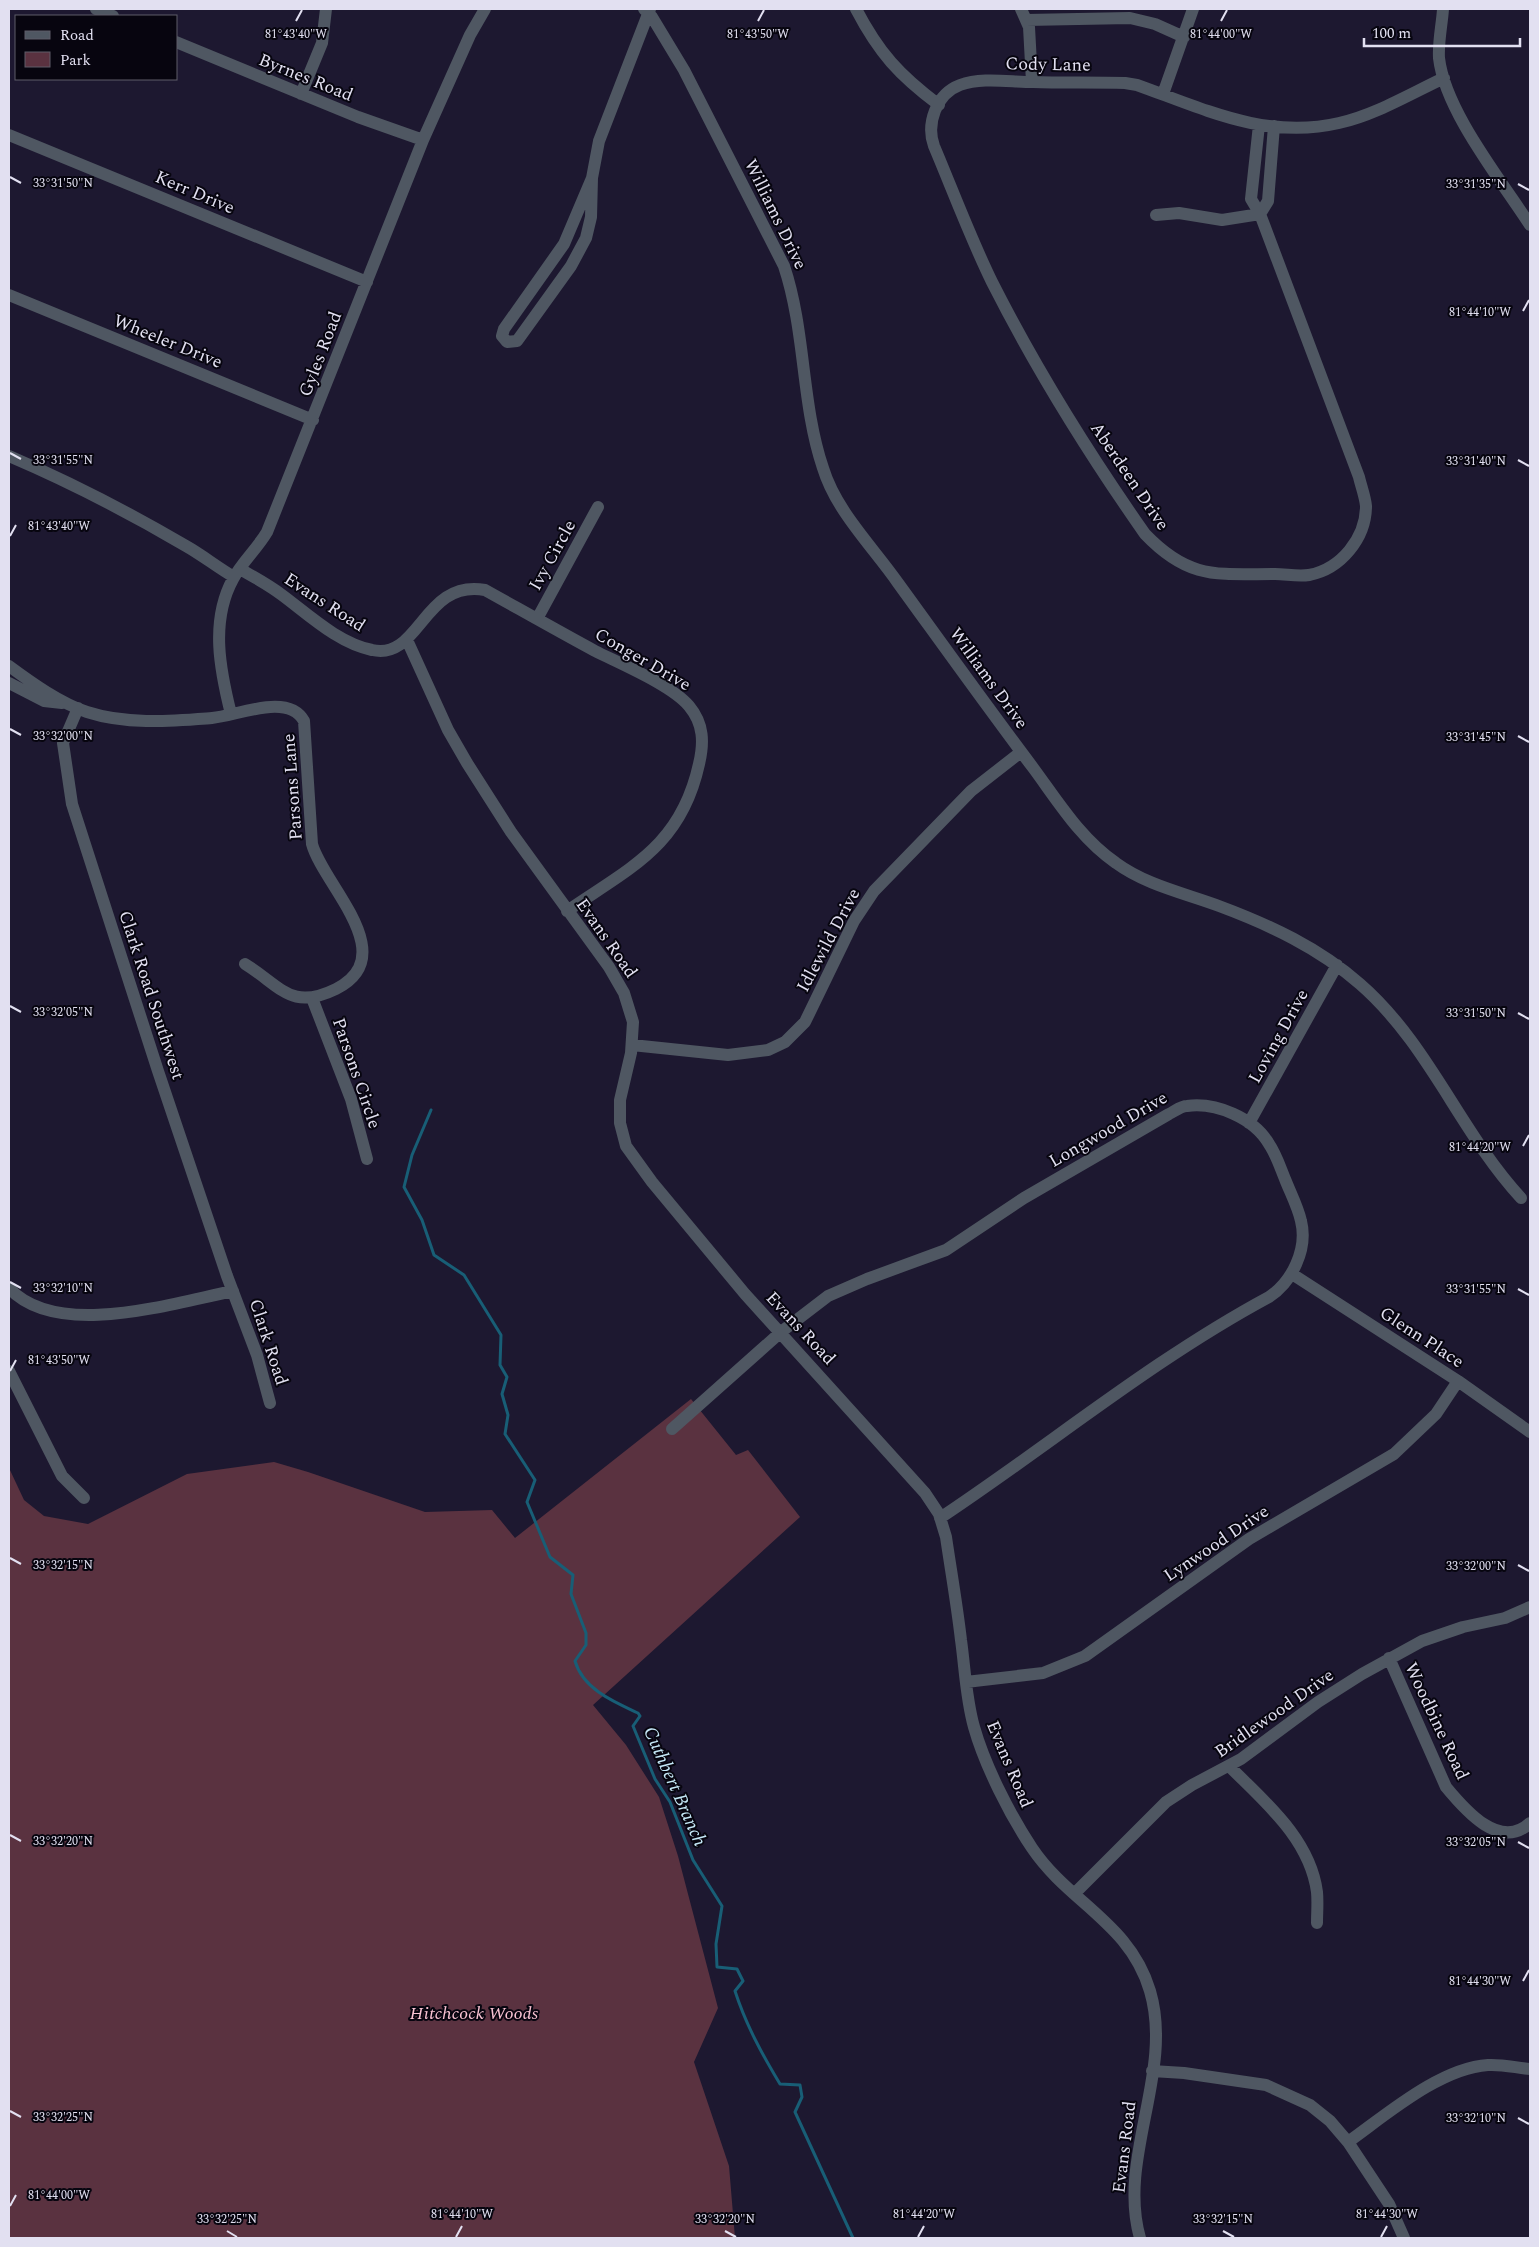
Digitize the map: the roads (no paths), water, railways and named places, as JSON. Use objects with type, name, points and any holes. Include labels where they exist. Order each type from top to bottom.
[{"type":"street","points":[[96,9],[111,15]]},
{"type":"street","points":[[302,94],[322,44],[326,9]]},
{"type":"street","name":"Gyles Road","points":[[231,714],[221,674],[218,648],[224,604],[237,573],[252,556],[267,532],[423,140],[466,43],[485,9]]},
{"type":"street","points":[[856,9],[888,61],[908,82],[938,105]]},
{"type":"street","points":[[1163,94],[1193,9]]},
{"type":"street","points":[[1443,9],[1439,45],[1444,78],[1470,134],[1530,225]]},
{"type":"street","points":[[592,178],[564,244],[504,329],[502,336],[506,342],[517,342],[580,252],[590,228],[592,178],[599,141],[637,47],[647,10]]},
{"type":"street","name":"Williams Drive","points":[[647,10],[684,70],[784,266],[794,302],[813,435],[823,471],[832,489],[854,523],[1021,752],[1080,831],[1119,866],[1146,881],[1217,905],[1281,932],[1337,965],[1362,985],[1414,1043],[1491,1161],[1521,1198]]},
{"type":"street","points":[[1032,82],[1031,37],[1023,15],[1130,18],[1155,24],[1184,37]]},
{"type":"street","name":"Byrnes Road","points":[[178,43],[396,132],[423,140]]},
{"type":"street","points":[[1156,216],[1179,212],[1222,220],[1260,214],[1268,201],[1274,126],[1303,128],[1340,123],[1444,78]]},
{"type":"street","name":"Cody Lane","points":[[938,105],[949,92],[961,85],[998,81],[1125,83],[1163,94],[1219,116],[1259,125],[1274,126]]},
{"type":"street","name":"Aberdeen Drive","points":[[938,105],[931,122],[931,139],[992,281],[1040,369],[1096,460],[1145,534],[1163,551],[1202,571],[1228,576],[1308,576],[1333,565],[1350,550],[1363,526],[1366,505],[1358,477],[1260,214],[1251,199],[1259,125]]},
{"type":"street","name":"Kerr Drive","points":[[9,135],[367,282]]},
{"type":"street","name":"Wheeler Drive","points":[[9,295],[313,420]]},
{"type":"street","name":"Evans Road","points":[[9,456],[57,477],[280,594],[320,624],[361,647],[378,651],[388,650],[407,640],[448,730],[467,763],[511,832],[609,967],[624,993],[633,1022],[632,1045],[620,1100],[620,1123],[626,1146],[658,1190],[745,1294],[925,1493],[940,1518],[946,1537],[966,1682],[978,1737],[1009,1808],[1045,1866],[1122,1937],[1145,1974],[1151,1993],[1156,2024],[1152,2071],[1135,2189],[1135,2215],[1140,2238]]},
{"type":"street","name":"Ivy Circle","points":[[537,619],[598,507]]},
{"type":"street","name":"Conger Drive","points":[[407,640],[438,602],[447,596],[469,589],[485,590],[681,698],[694,713],[702,731],[703,742],[692,788],[672,830],[654,850],[567,911]]},
{"type":"street","points":[[9,666],[73,706]]},
{"type":"street","points":[[9,683],[44,700],[73,706]]},
{"type":"street","name":"Parsons Lane","points":[[73,706],[104,717],[136,721],[214,718],[252,709],[282,708],[295,710],[304,721],[315,853],[359,930],[362,947],[360,965],[351,978],[337,988],[312,998],[298,999],[290,996],[245,964]]},
{"type":"street","name":"Clark Road Southwest","points":[[73,706],[64,743],[72,804],[158,1071],[233,1291]]},
{"type":"street","name":"Idlewild Drive","points":[[632,1045],[728,1055],[768,1050],[785,1042],[805,1022],[854,921],[874,891],[971,791],[1021,752]]},
{"type":"street","name":"Loving Drive","points":[[1250,1123],[1337,965]]},
{"type":"street","name":"Parsons Circle","points":[[312,998],[351,1099],[367,1159]]},
{"type":"street","name":"Longwood Drive","points":[[672,1429],[781,1332],[814,1306],[843,1288],[946,1250],[1024,1198],[1185,1106],[1209,1106],[1230,1113],[1250,1123],[1270,1144],[1302,1222],[1301,1244],[1292,1274],[1280,1290],[1157,1364],[990,1485],[940,1518]]},
{"type":"street","name":"Glenn Place","points":[[1292,1274],[1458,1381],[1530,1432]]},
{"type":"street","points":[[9,1288],[21,1298],[40,1308],[60,1313],[89,1314],[133,1311],[233,1291]]},
{"type":"street","name":"Clark Road","points":[[233,1291],[257,1355],[270,1403]]},
{"type":"street","points":[[9,1371],[62,1476],[84,1498]]},
{"type":"street","name":"Lynwood Drive","points":[[966,1682],[1043,1673],[1070,1664],[1084,1656],[1249,1539],[1394,1454],[1436,1414],[1458,1381]]},
{"type":"street","name":"Bridlewood Drive","points":[[1074,1894],[1166,1802],[1192,1785],[1230,1767],[1318,1702],[1388,1658],[1443,1633],[1505,1618],[1526,1608]]},
{"type":"street","name":"Woodbine Road","points":[[1388,1658],[1446,1787],[1469,1813],[1494,1830],[1518,1832],[1530,1823]]},
{"type":"street","points":[[1230,1767],[1292,1832],[1301,1847],[1317,1892],[1317,1923]]},
{"type":"street","points":[[1348,2142],[1423,2090],[1453,2075],[1488,2065],[1530,2069]]},
{"type":"street","points":[[1152,2071],[1247,2082],[1284,2092],[1310,2105],[1330,2121],[1348,2142],[1389,2204],[1404,2238]]},
{"type":"waterway","name":"Cuthbert Branch","points":[[431,1110],[412,1155],[404,1187],[422,1220],[434,1255],[464,1275],[501,1335],[500,1365],[507,1377],[502,1394],[508,1415],[505,1434],[535,1480],[527,1502],[550,1557],[573,1575],[571,1594],[586,1633],[586,1645],[575,1661],[579,1671],[592,1687],[610,1699],[638,1713],[640,1716],[633,1726],[655,1779],[670,1802],[693,1860],[722,1906],[716,1944],[717,1967],[737,1969],[743,1981],[735,1991],[739,2004],[755,2039],[780,2084],[800,2085],[802,2097],[795,2112],[853,2238]]},
{"type":"park label","name":"Hitchcock Woods","points":[[474,2013]]}]
